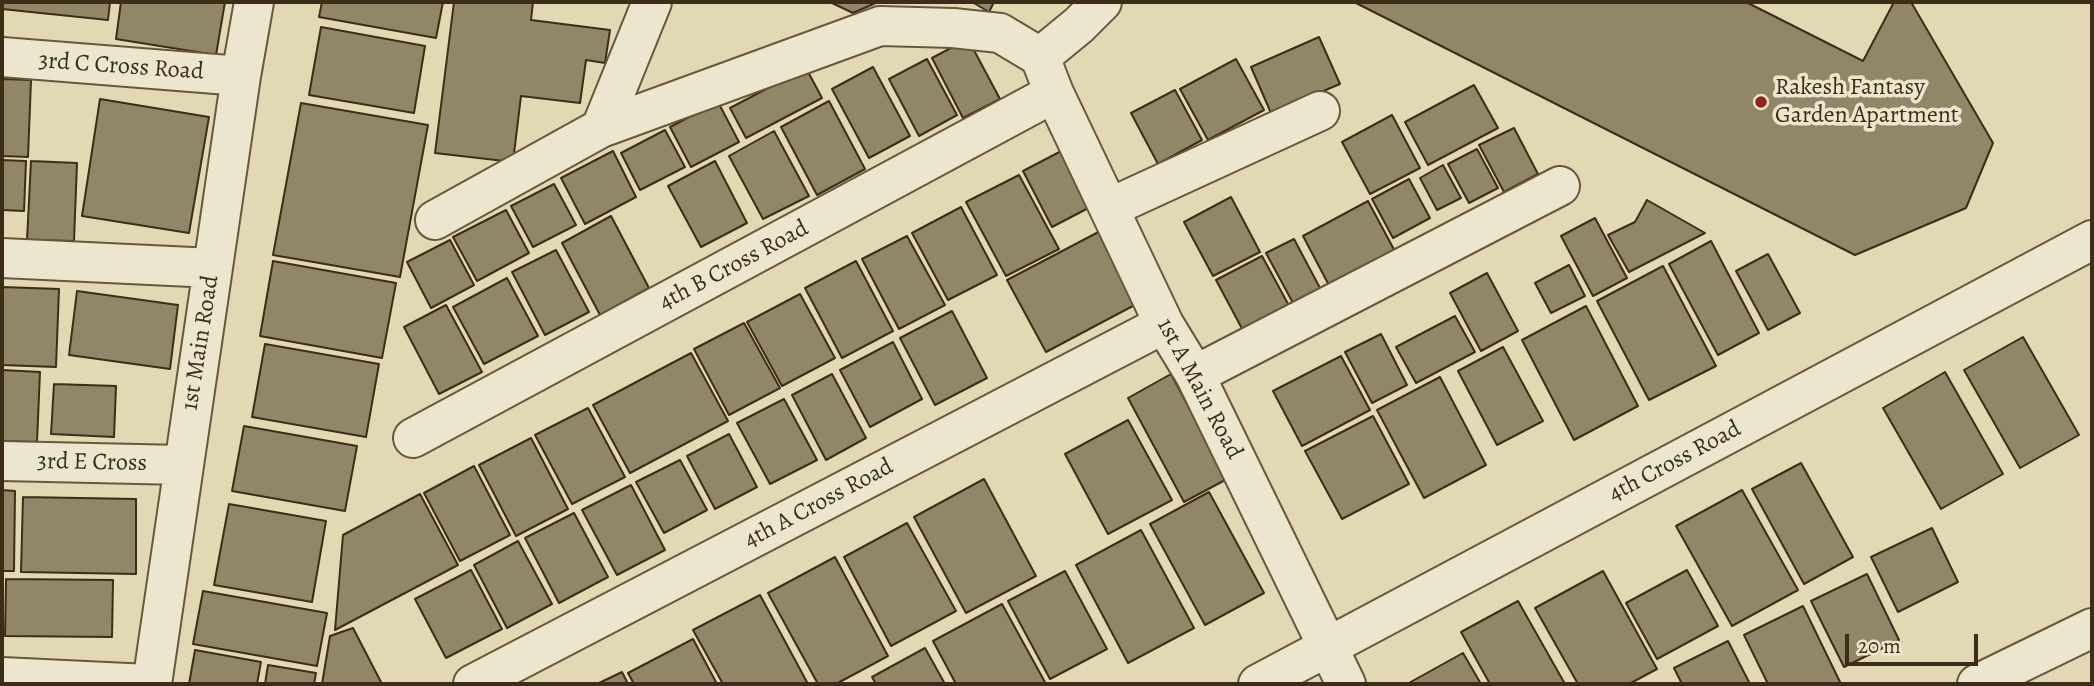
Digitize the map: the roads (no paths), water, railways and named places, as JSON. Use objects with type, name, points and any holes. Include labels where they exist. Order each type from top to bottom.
[{"type":"street","name":"1st Main Road","points":[[150,684],[254,2]]},
{"type":"street","points":[[601,128],[652,2]]},
{"type":"street","points":[[435,220],[601,128],[886,14],[953,28],[1000,33],[1040,57],[1102,2]]},
{"type":"street","name":"3rd C Cross Road","points":[[2,57],[241,76]]},
{"type":"street","name":"1st A Main Road","points":[[1040,57],[1054,93],[1164,324],[1195,375],[1346,684]]},
{"type":"street","name":"4th B Cross Road","points":[[413,438],[1054,93]]},
{"type":"street","points":[[1109,208],[1320,111]]},
{"type":"street","points":[[1195,375],[1560,186]]},
{"type":"street","name":"4th Cross Road","points":[[1258,684],[2092,240]]},
{"type":"street","points":[[2,258],[213,268]]},
{"type":"street","name":"4th A Cross Road","points":[[473,684],[1164,324]]},
{"type":"street","name":"3rd E Cross","points":[[2,461],[183,465]]},
{"type":"street","points":[[1977,684],[2092,628]]},
{"type":"street","points":[[2,677],[150,684]]},
{"type":"place","name":"Rakesh Fantasy Garden Apartment","points":[[1761,102]]}]
